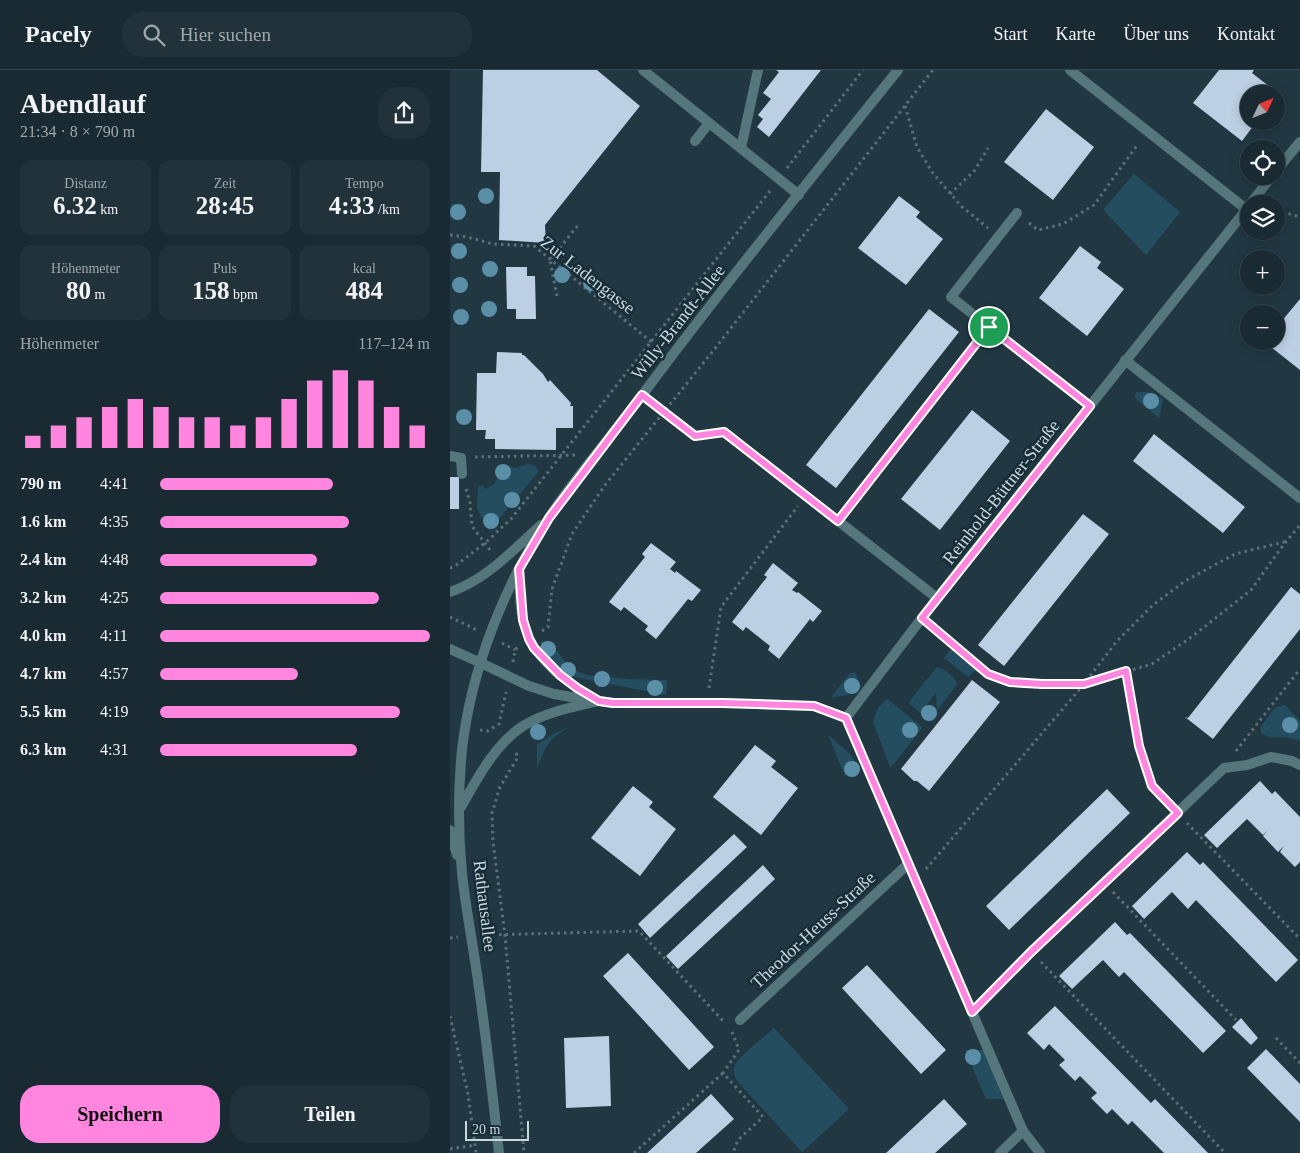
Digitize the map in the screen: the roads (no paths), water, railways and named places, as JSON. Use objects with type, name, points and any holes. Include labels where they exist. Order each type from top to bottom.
[{"type":"street","points":[[643,70],[799,194]]},
{"type":"street","points":[[741,148],[758,70]]},
{"type":"street","name":"Willy-Brandt-Allee","points":[[481,663],[497,618],[519,569],[549,518],[670,357],[898,70]]},
{"type":"street","points":[[1070,70],[1240,200]]},
{"type":"street","points":[[695,141],[709,123]]},
{"type":"street","points":[[1285,160],[1300,142]]},
{"type":"street","name":"Reinhold-Büttner-Straße","points":[[1257,195],[1265,185]]},
{"type":"street","points":[[1017,213],[951,297],[1090,406]]},
{"type":"street","name":"Reinhold-Büttner-Straße","points":[[846,718],[937,598],[1240,216]]},
{"type":"street","points":[[1125,360],[1300,498]]},
{"type":"street","points":[[724,432],[937,598]]},
{"type":"street","points":[[450,456],[461,458],[462,474]]},
{"type":"street","points":[[450,592],[469,584],[500,563],[549,518]]},
{"type":"street","points":[[519,569],[523,620],[529,639],[560,675],[599,701]]},
{"type":"street","points":[[450,649],[529,686],[554,694],[613,703],[814,706],[846,718],[1023,1131],[1040,1153]]},
{"type":"street","name":"Rathausallee","points":[[481,663],[472,691],[462,751],[460,808],[462,872],[472,936],[499,1153]]},
{"type":"street","points":[[460,808],[484,769],[508,739],[522,727],[567,708],[599,701]]},
{"type":"street","points":[[972,1012],[1031,952],[1224,768],[1271,757],[1300,765]]},
{"type":"street","points":[[450,830],[462,872]]},
{"type":"street","name":"Theodor-Heuss-Straße","points":[[740,1020],[908,864]]},
{"type":"street","points":[[1000,1153],[1023,1131]]}]
